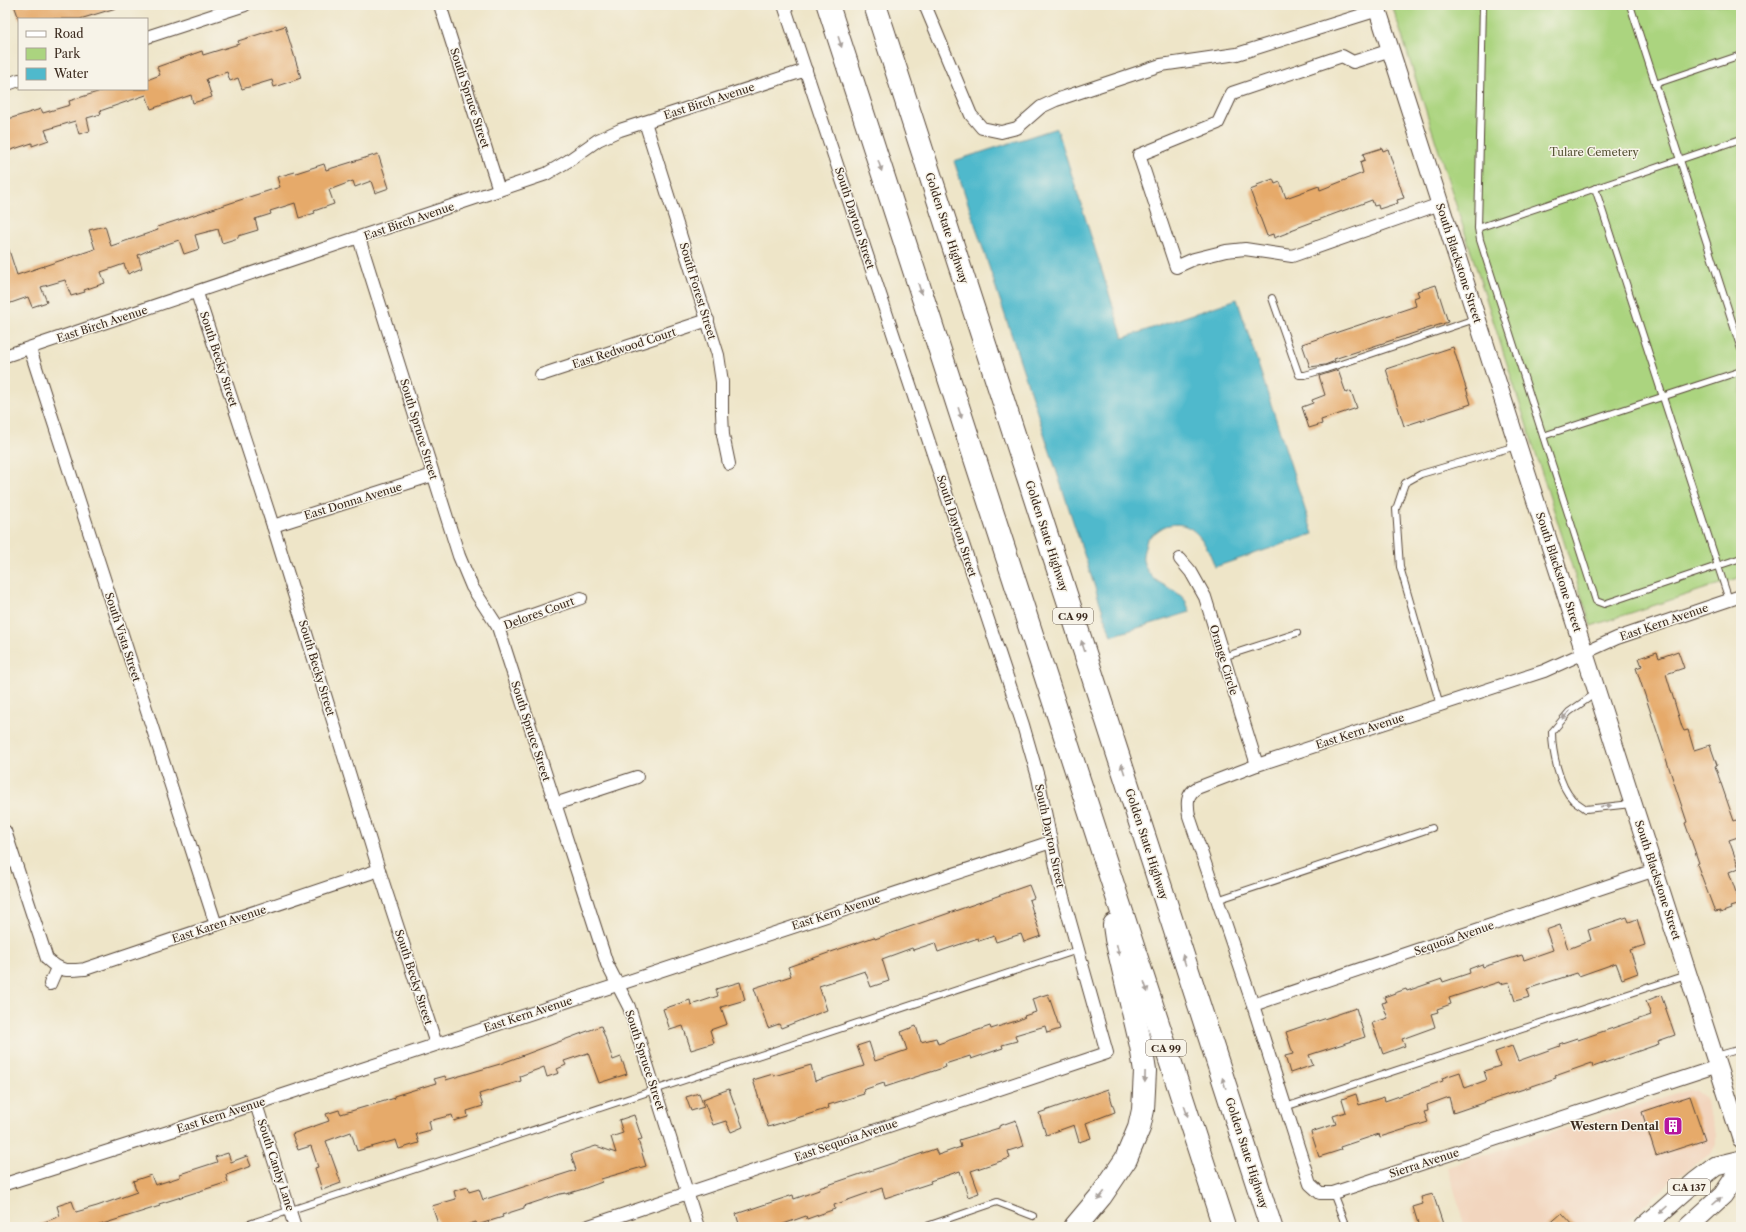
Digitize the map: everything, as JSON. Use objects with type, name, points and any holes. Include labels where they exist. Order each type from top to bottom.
[{"type":"highway","name":"CA 99","points":[[828,5],[1224,1227]]},
{"type":"highway","name":"Golden State Highway","points":[[875,5],[1271,1227]]},
{"type":"highway","points":[[1075,1227],[1101,1196],[1126,1159],[1139,1128],[1145,1092],[1146,1071],[1116,939],[1108,870]]},
{"type":"main road","name":"South Blackstone Street","points":[[1377,8],[1716,1061],[1734,1108],[1741,1139]]},
{"type":"main road","name":"CA 137","points":[[1644,1227],[1690,1186],[1716,1166],[1741,1160]]},
{"type":"main road","name":"CA 137","points":[[1688,1227],[1723,1195],[1741,1168]]},
{"type":"street","points":[[148,38],[245,5]]},
{"type":"street","name":"South Spruce Street","points":[[440,5],[499,190]]},
{"type":"street","name":"South Dayton Street","points":[[784,5],[1023,725],[1038,777],[1060,886],[1106,1053]]},
{"type":"street","points":[[925,5],[972,116],[982,128],[1000,132],[1017,128],[1041,107],[1056,100],[1161,65],[1237,54],[1377,8]]},
{"type":"street","points":[[1391,50],[1353,62],[1342,56],[1232,93],[1218,123],[1139,155],[1176,267],[1226,251],[1245,249],[1292,256],[1440,204]]},
{"type":"street","name":"East Birch Avenue","points":[[5,356],[197,293],[546,174],[598,140],[645,122],[806,70]]},
{"type":"street","points":[[5,84],[18,80]]},
{"type":"street","name":"South Forest Street","points":[[645,122],[718,355],[722,382],[723,435],[729,464]]},
{"type":"street","name":"South Spruce Street","points":[[359,238],[459,556],[472,587],[498,627],[607,964],[628,1007],[698,1227]]},
{"type":"street","name":"South Becky Street","points":[[197,293],[273,526],[379,870],[436,1044]]},
{"type":"street","name":"East Redwood Court","points":[[541,375],[708,320]]},
{"type":"street","name":"South Vista Street","points":[[30,349],[216,925]]},
{"type":"street","name":"East Donna Avenue","points":[[273,526],[433,475]]},
{"type":"street","name":"Orange Circle","points":[[1180,559],[1191,572],[1205,597],[1222,657],[1257,765]]},
{"type":"street","name":"East Kern Avenue","points":[[1253,1005],[1189,816],[1188,798],[1191,791],[1257,765],[1544,671],[1617,638],[1741,596]]},
{"type":"street","name":"Delores Court","points":[[498,627],[581,598]]},
{"type":"street","points":[[555,804],[637,777]]},
{"type":"street","points":[[5,831],[42,948],[47,959],[57,968],[50,984]]},
{"type":"street","name":"East Kern Avenue","points":[[5,1184],[256,1104],[1051,842]]},
{"type":"street","name":"East Karen Avenue","points":[[57,968],[68,971],[85,969],[379,870]]},
{"type":"street","name":"Sequoia Avenue","points":[[1253,1005],[1655,870]]},
{"type":"street","points":[[1253,1005],[1310,1184],[1320,1193],[1333,1193]]},
{"type":"street","name":"East Sequoia Avenue","points":[[586,1227],[1106,1053]]},
{"type":"street","name":"Sierra Avenue","points":[[1333,1193],[1716,1061]]},
{"type":"street","name":"South Canby Lane","points":[[256,1104],[295,1227]]},
{"type":"lane","points":[[1483,5],[1478,228],[1480,240],[1596,601],[1600,604],[1604,604],[1741,558]]},
{"type":"lane","points":[[1630,5],[1741,349]]},
{"type":"lane","points":[[1655,84],[1741,55]]},
{"type":"lane","points":[[1478,228],[1741,139]]},
{"type":"lane","points":[[1595,188],[1729,600]]},
{"type":"lane","points":[[1272,298],[1299,375],[1305,375],[1326,369],[1477,318]]},
{"type":"lane","points":[[1543,436],[1741,371]]},
{"type":"lane","points":[[1440,705],[1400,567],[1396,509],[1405,483],[1421,474],[1518,445]]},
{"type":"lane","points":[[1222,657],[1297,633]]},
{"type":"lane","points":[[1598,692],[1568,712],[1552,732],[1552,749],[1565,787],[1573,800],[1586,809],[1634,803]]},
{"type":"lane","points":[[1217,900],[1432,828]]},
{"type":"lane","points":[[240,1227],[1078,950]]},
{"type":"lane","points":[[1285,1107],[1688,974]]},
{"type":"lane","points":[[1716,1061],[1741,1049]]},
{"type":"lane","points":[[1333,1193],[1346,1227]]},
{"type":"lane","points":[[924,1227],[997,1202],[1033,1216]]},
{"type":"shaded area","points":[[1689,1089],[1697,1091],[1705,1098],[1716,1134],[1716,1144],[1711,1154],[1669,1183],[1621,1227],[1466,1227],[1447,1167]]},
{"type":"green space","name":"Tulare Cemetery","points":[[1392,5],[1741,5],[1741,577],[1591,626]]},
{"type":"water","points":[[1057,128],[1123,338],[1237,299],[1313,534],[1215,567],[1209,551],[1193,530],[1178,524],[1163,527],[1147,539],[1143,560],[1150,575],[1161,584],[1180,595],[1185,600],[1190,612],[1111,636],[954,161]]},
{"type":"building","points":[[14,5],[116,5],[116,8],[83,18],[19,18]]},
{"type":"building","points":[[285,26],[301,78],[274,87],[272,80],[242,89],[238,78],[230,81],[227,72],[206,79],[212,97],[193,103],[191,95],[151,109],[146,95],[100,111],[101,114],[87,118],[90,131],[79,134],[75,121],[45,130],[49,140],[32,146],[32,143],[5,152],[5,120],[41,109],[43,113],[70,105],[69,101],[104,90],[148,90],[148,80],[160,75],[157,67],[202,51],[203,55],[239,44],[238,41]]},
{"type":"building","points":[[1382,148],[1383,151],[1388,149],[1404,198],[1397,200],[1398,203],[1379,209],[1378,205],[1374,206],[1372,200],[1291,230],[1292,231],[1274,238],[1273,234],[1267,236],[1250,190],[1258,187],[1257,185],[1273,179],[1275,184],[1280,182],[1286,198],[1319,186],[1320,190],[1363,173],[1360,162],[1365,160],[1363,154]]},
{"type":"building","points":[[378,154],[389,188],[375,193],[371,181],[355,187],[353,181],[329,190],[334,204],[314,211],[315,213],[299,218],[295,203],[270,211],[271,214],[255,219],[258,230],[238,236],[238,238],[222,243],[218,229],[195,235],[199,249],[184,254],[179,240],[147,251],[138,255],[142,268],[128,274],[124,264],[101,272],[105,283],[84,290],[85,292],[71,296],[65,280],[41,287],[47,302],[32,307],[28,297],[5,305],[5,244],[7,244],[17,275],[95,249],[89,230],[105,226],[111,246],[158,230],[157,227],[280,187],[277,177],[296,173],[324,164],[326,170]]},
{"type":"building","points":[[1436,285],[1448,322],[1334,359],[1335,361],[1325,365],[1310,367],[1302,344],[1416,306],[1414,298],[1419,296],[1417,291]]},
{"type":"building","points":[[1453,347],[1471,404],[1404,426],[1386,369]]},
{"type":"building","points":[[1338,370],[1346,393],[1351,391],[1357,408],[1321,420],[1322,424],[1309,428],[1302,407],[1313,403],[1312,400],[1325,395],[1319,376]]},
{"type":"building","points":[[1678,651],[1684,668],[1666,674],[1682,727],[1684,731],[1688,730],[1694,750],[1710,745],[1717,765],[1715,766],[1734,821],[1741,818],[1741,836],[1729,840],[1739,868],[1729,872],[1740,904],[1730,907],[1731,909],[1720,913],[1720,911],[1715,912],[1697,864],[1699,863],[1685,823],[1687,822],[1636,668],[1642,666],[1639,658],[1657,652],[1659,658]]},
{"type":"building","points":[[1029,885],[1034,898],[1029,900],[1041,936],[1024,942],[1021,934],[996,942],[994,936],[979,941],[978,938],[938,952],[935,943],[913,950],[912,948],[882,959],[889,981],[871,987],[865,971],[819,986],[827,1010],[781,1028],[779,1024],[768,1028],[754,988],[791,976],[788,967],[874,937],[875,939]]},
{"type":"building","points":[[1627,917],[1629,922],[1637,919],[1645,945],[1630,950],[1638,973],[1622,979],[1616,963],[1579,976],[1577,973],[1527,989],[1530,997],[1515,1001],[1509,982],[1500,984],[1499,982],[1449,998],[1451,1004],[1437,1009],[1438,1012],[1431,1014],[1435,1027],[1402,1039],[1405,1046],[1383,1054],[1372,1023],[1388,1018],[1382,1003],[1386,1002],[1384,997],[1406,989],[1407,991],[1442,979],[1443,982],[1470,973],[1469,969],[1482,964],[1483,967],[1522,955],[1524,960],[1553,950],[1546,930],[1560,925],[1568,949],[1591,940],[1588,930]]},
{"type":"building","points":[[740,982],[745,1000],[721,1007],[727,1024],[710,1030],[714,1043],[691,1050],[683,1026],[670,1030],[663,1009],[690,1000],[691,1005],[718,996],[716,989]]},
{"type":"building","points":[[1048,994],[1060,1029],[1047,1033],[1045,1026],[1015,1035],[1017,1041],[1002,1045],[1003,1048],[971,1059],[970,1056],[945,1064],[946,1067],[885,1087],[884,1083],[863,1090],[864,1094],[828,1105],[829,1108],[768,1127],[753,1080],[773,1074],[774,1076],[811,1065],[815,1081],[864,1066],[857,1046],[869,1042],[875,1061],[907,1050],[901,1032],[916,1026],[921,1042],[936,1038],[938,1044],[990,1026],[991,1029],[1019,1020],[1025,1017],[1024,1016],[1036,1012],[1032,999]]},
{"type":"building","points":[[1661,995],[1675,1035],[1658,1041],[1659,1044],[1593,1067],[1592,1063],[1555,1076],[1556,1078],[1453,1113],[1449,1097],[1427,1105],[1428,1111],[1424,1112],[1428,1122],[1380,1137],[1379,1134],[1340,1147],[1341,1150],[1319,1157],[1311,1132],[1336,1124],[1333,1116],[1346,1112],[1342,1099],[1356,1094],[1359,1105],[1384,1097],[1385,1101],[1443,1081],[1442,1078],[1460,1072],[1465,1088],[1487,1080],[1484,1071],[1500,1066],[1495,1052],[1512,1046],[1518,1061],[1560,1046],[1559,1044],[1577,1038],[1578,1040],[1651,1015],[1646,1001]]},
{"type":"building","points":[[1356,1008],[1365,1037],[1309,1055],[1313,1065],[1290,1073],[1285,1056],[1293,1054],[1286,1032]]},
{"type":"building","points":[[601,1026],[613,1060],[621,1057],[627,1074],[599,1083],[588,1053],[564,1061],[566,1065],[557,1069],[559,1073],[547,1077],[544,1067],[520,1076],[521,1081],[479,1094],[483,1106],[467,1111],[468,1117],[454,1121],[452,1115],[429,1121],[431,1130],[416,1134],[419,1143],[399,1149],[396,1140],[357,1151],[351,1132],[326,1141],[341,1183],[322,1190],[315,1168],[318,1167],[311,1146],[298,1150],[292,1134],[329,1121],[326,1114],[339,1110],[341,1114],[395,1098],[394,1096],[436,1083],[434,1079],[445,1076],[446,1080],[500,1064]]},
{"type":"building","points":[[729,1089],[743,1127],[731,1132],[726,1121],[713,1125],[703,1099]]},
{"type":"building","points":[[1108,1089],[1115,1112],[1086,1123],[1091,1138],[1079,1142],[1074,1125],[1046,1135],[1039,1113]]},
{"type":"building","points":[[699,1093],[704,1107],[691,1111],[686,1097]]},
{"type":"building","name":"Western Dental","points":[[1690,1096],[1705,1140],[1656,1156],[1642,1112]]},
{"type":"building","points":[[634,1115],[642,1139],[638,1140],[646,1166],[601,1179],[602,1182],[524,1206],[524,1208],[502,1215],[503,1217],[477,1225],[476,1222],[459,1227],[439,1227],[432,1206],[456,1199],[454,1191],[468,1187],[469,1192],[479,1189],[483,1200],[576,1170],[571,1154],[596,1146],[616,1153],[611,1137],[623,1133],[619,1120]]},
{"type":"building","points":[[1016,1120],[1024,1146],[1008,1151],[1010,1158],[971,1171],[979,1193],[968,1197],[960,1171],[930,1181],[931,1183],[885,1198],[882,1188],[834,1205],[835,1209],[807,1219],[806,1216],[775,1227],[740,1227],[736,1214],[793,1195],[794,1199],[819,1190],[819,1188],[935,1149],[938,1155],[961,1147],[959,1140],[999,1128],[999,1126]]},
{"type":"building","points":[[228,1153],[231,1162],[247,1156],[251,1166],[226,1175],[228,1182],[159,1204],[160,1206],[93,1227],[34,1226],[60,1216],[57,1206],[72,1201],[76,1212],[97,1206],[137,1192],[133,1181],[151,1175],[155,1185],[180,1177],[180,1174],[217,1162],[215,1157]]},
{"type":"building","points":[[1433,1194],[1444,1227],[1419,1227],[1413,1207],[1423,1204],[1421,1197]]},
{"type":"building","points":[[1562,1213],[1575,1227],[1546,1227]]},
{"type":"place","name":"Western Dental","points":[[1673,1126]]}]
